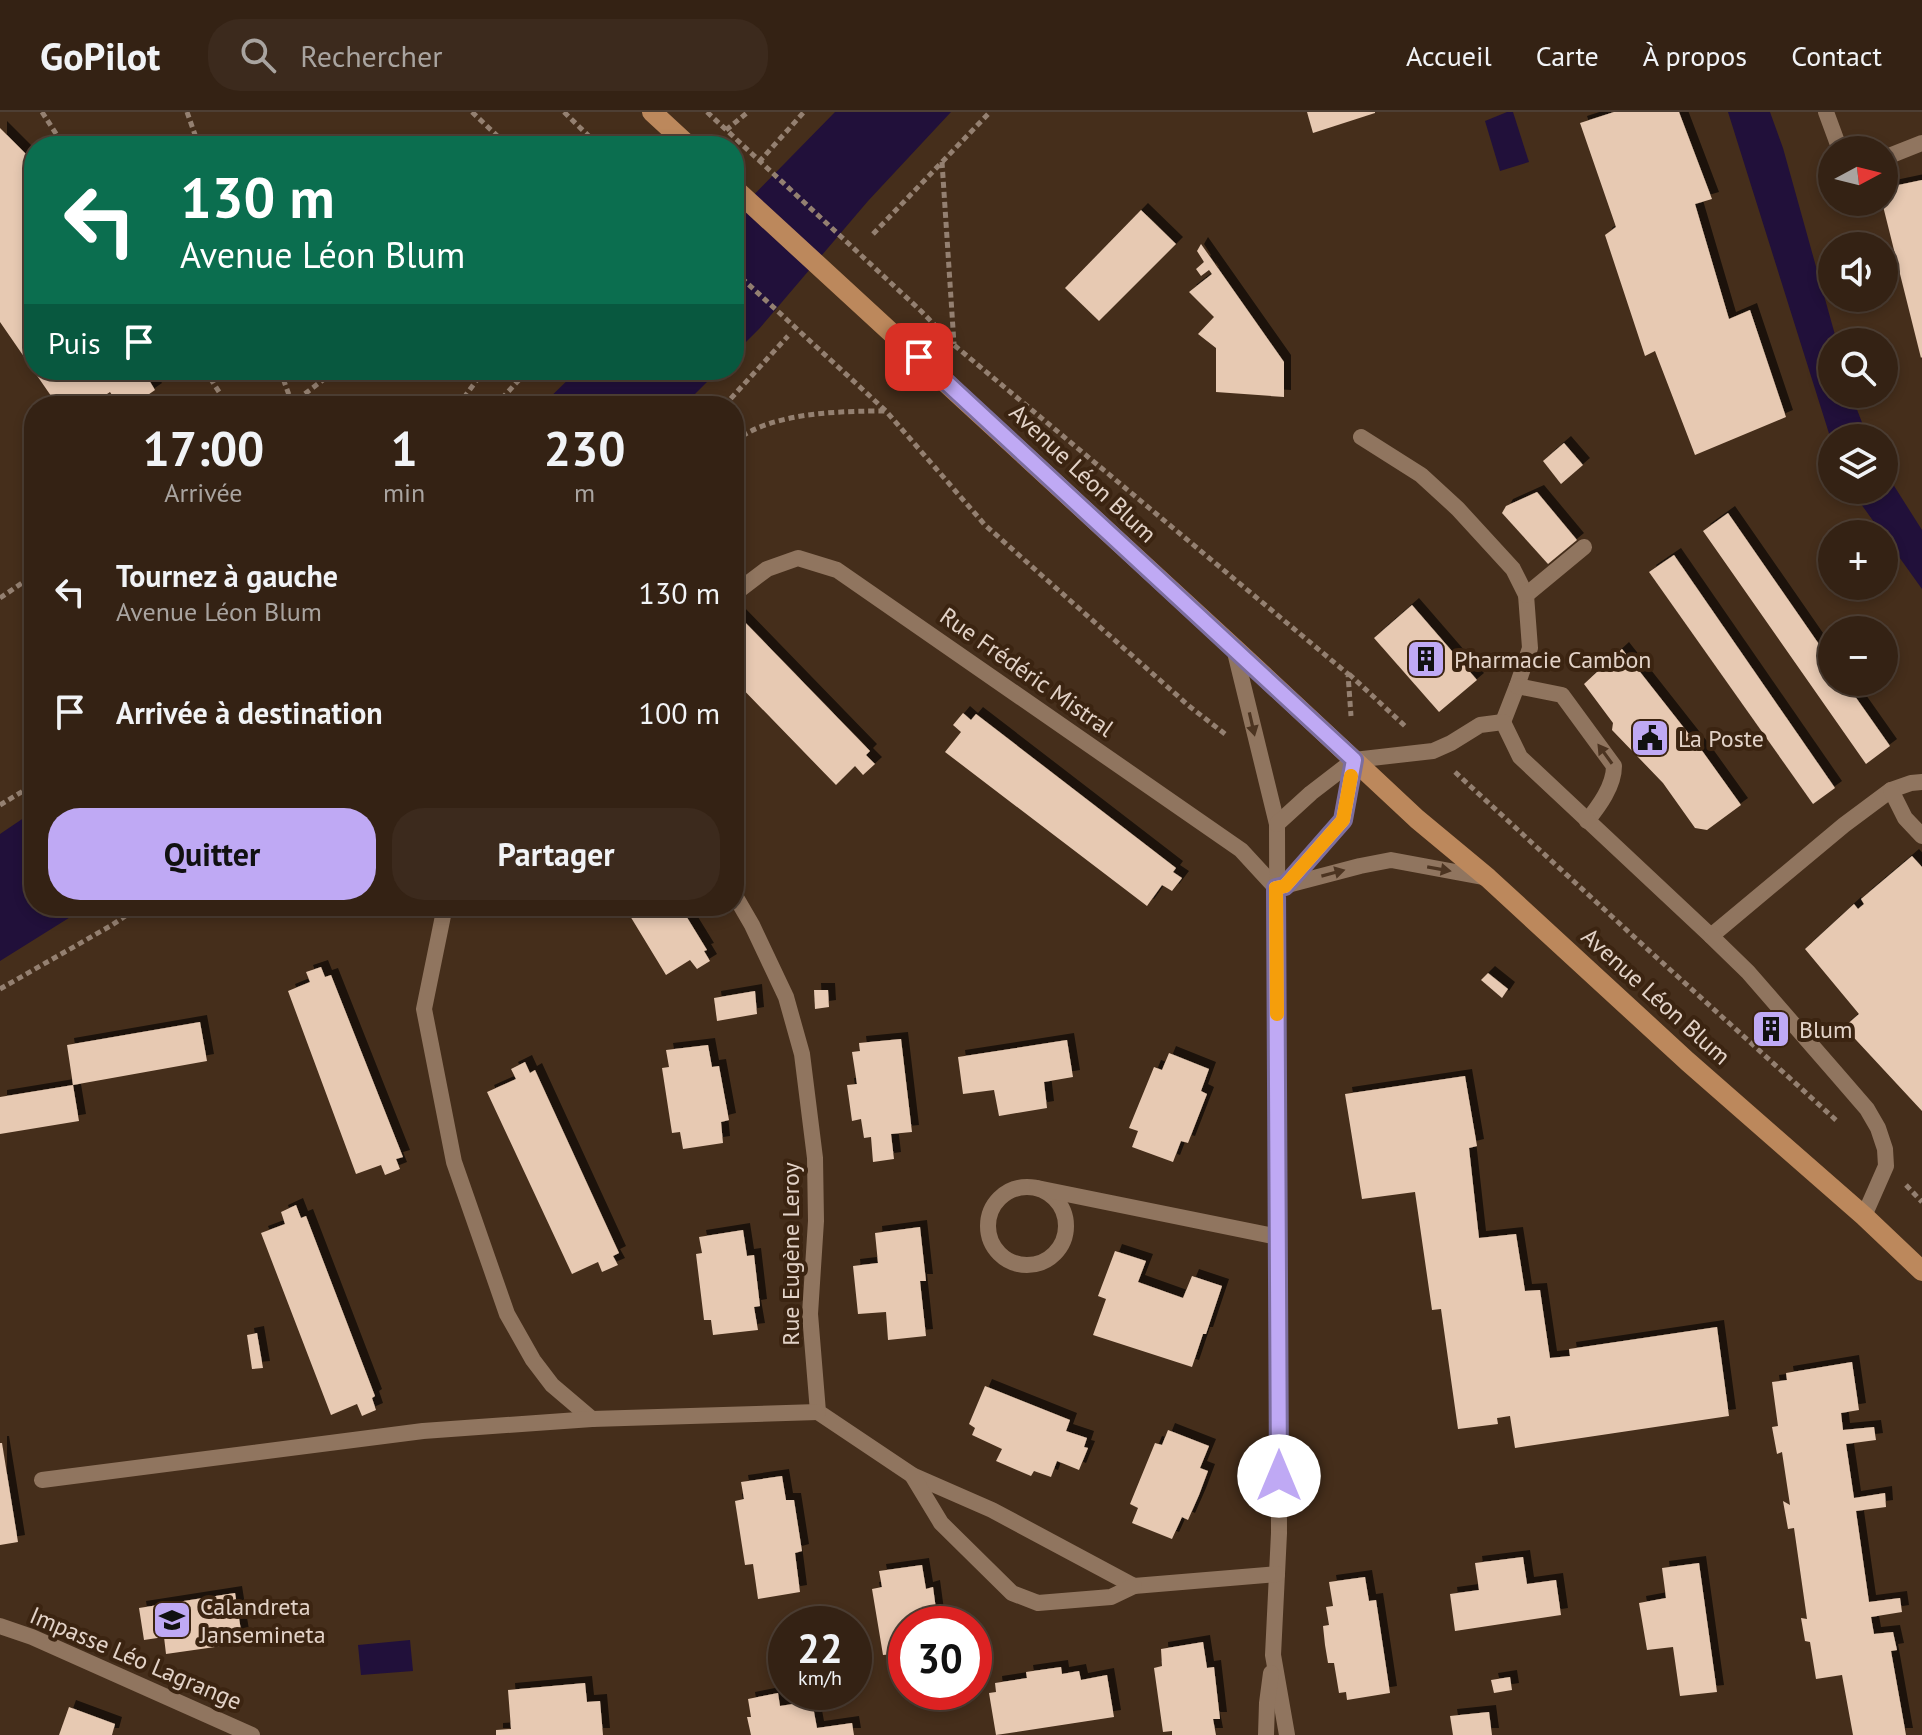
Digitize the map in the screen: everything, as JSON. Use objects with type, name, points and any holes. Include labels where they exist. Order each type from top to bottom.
[{"type":"main road","points":[[652,112],[678,136]]},
{"type":"main road","name":"Avenue Léon Blum","points":[[744,197],[1417,819],[1488,878],[1922,1271]]},
{"type":"street","points":[[1826,112],[1835,136]]},
{"type":"street","points":[[1898,152],[1922,143]]},
{"type":"street","points":[[1361,437],[1421,475],[1458,509],[1513,569],[1526,595],[1530,648],[1503,722],[1520,757],[1748,972],[1867,1109],[1878,1128],[1885,1149],[1886,1166],[1864,1216]]},
{"type":"street","points":[[1526,595],[1584,547]]},
{"type":"street","name":"Rue Frédéric Mistral","points":[[744,586],[767,569],[798,558],[837,570],[1241,850],[1280,887]]},
{"type":"street","points":[[1234,648],[1277,824],[1280,887],[1279,1533],[1266,1735]]},
{"type":"street","points":[[1517,686],[1562,695],[1614,766],[1614,776],[1597,809],[1587,821]]},
{"type":"street","points":[[1277,824],[1354,760],[1433,751],[1480,725],[1503,722]]},
{"type":"street","points":[[1280,887],[1343,820],[1354,760]]},
{"type":"street","points":[[1711,936],[1844,825],[1891,790],[1922,782]]},
{"type":"street","points":[[1891,790],[1905,818],[1922,836]]},
{"type":"street","points":[[1280,887],[1391,860],[1488,878]]},
{"type":"street","name":"Rue Eugène Leroy","points":[[744,911],[786,997],[802,1054],[815,1158],[816,1221],[810,1314],[818,1412]]},
{"type":"street","points":[[443,916],[424,1009],[454,1162],[507,1314],[533,1360],[552,1385],[592,1419]]},
{"type":"street","points":[[1037,1188],[1059,1203],[1066,1224],[1065,1238],[1058,1250],[1044,1262],[1032,1266],[1018,1265],[998,1253],[988,1232],[994,1206],[1016,1188],[1037,1188],[1278,1237]]},
{"type":"street","points":[[42,1480],[423,1431],[592,1419],[818,1412],[912,1475],[992,1510],[1134,1586]]},
{"type":"street","points":[[912,1475],[941,1523],[1012,1593],[1038,1603],[1111,1597],[1134,1586],[1277,1574]]},
{"type":"street","name":"Impasse Léo Lagrange","points":[[0,1626],[32,1637],[252,1735]]},
{"type":"street","points":[[1273,1655],[1287,1735]]},
{"type":"path","points":[[42,112],[58,136]]},
{"type":"path","points":[[187,112],[195,136]]},
{"type":"path","points":[[472,112],[497,136]]},
{"type":"path","points":[[564,112],[589,136]]},
{"type":"path","points":[[707,112],[732,136]]},
{"type":"path","points":[[726,130],[748,112]]},
{"type":"path","points":[[754,167],[804,112]]},
{"type":"path","points":[[873,234],[990,112]]},
{"type":"path","points":[[744,147],[954,345],[1348,674],[1840,1124]]},
{"type":"path","points":[[942,162],[954,345]]},
{"type":"path","points":[[744,280],[886,411],[985,525],[1189,706],[1261,763]]},
{"type":"path","points":[[733,396],[788,336]]},
{"type":"path","points":[[303,396],[323,380]]},
{"type":"path","points":[[504,396],[519,380]]},
{"type":"path","points":[[744,434],[786,420],[836,411],[886,411]]},
{"type":"path","points":[[0,598],[24,582]]},
{"type":"path","points":[[1348,674],[1354,760]]},
{"type":"path","points":[[0,805],[24,790]]},
{"type":"path","points":[[0,989],[125,916]]},
{"type":"path","points":[[1886,1166],[1922,1202]]},
{"type":"shaded area","points":[[835,112],[951,112],[868,201],[744,344],[744,205]]},
{"type":"shaded area","points":[[1513,112],[1529,162],[1500,171],[1485,121]]},
{"type":"shaded area","points":[[1728,112],[1770,112],[1783,148],[1818,274],[1818,312],[1829,312],[1833,328],[1818,328],[1818,398]]},
{"type":"shaded area","points":[[568,380],[709,380],[693,396],[551,396]]},
{"type":"shaded area","points":[[1821,408],[1856,408],[1863,424],[1826,424]]},
{"type":"shaded area","points":[[1898,492],[1922,530],[1922,589],[1898,556],[1898,520],[1872,520],[1861,504],[1898,504]]},
{"type":"shaded area","points":[[24,818],[24,916],[72,916],[0,961],[0,834]]},
{"type":"shaded area","points":[[410,1640],[413,1671],[361,1675],[358,1645]]},
{"type":"building","points":[[1307,112],[1375,112],[1375,113],[1313,133]]},
{"type":"building","points":[[1614,112],[1679,112],[1712,199],[1695,204],[1729,319],[1750,310],[1786,417],[1695,455],[1655,351],[1645,356],[1605,235],[1616,227],[1580,123]]},
{"type":"building","points":[[0,128],[24,152],[24,357],[0,322]]},
{"type":"building","points":[[1922,180],[1921,358],[1898,266],[1898,232],[1890,232],[1886,216],[1898,216],[1898,185]]},
{"type":"building","points":[[1141,210],[1176,244],[1099,321],[1065,288]]},
{"type":"building","points":[[1201,244],[1284,362],[1284,397],[1216,392],[1216,348],[1198,334],[1214,317],[1189,292],[1212,274],[1209,270],[1201,276],[1196,269],[1204,262],[1197,251]]},
{"type":"building","points":[[40,380],[149,380],[155,390],[146,396],[113,396],[110,392],[104,396],[51,396]]},
{"type":"building","points":[[1564,443],[1583,465],[1561,484],[1543,461]]},
{"type":"building","points":[[1537,492],[1577,540],[1548,564],[1502,513],[1506,506]]},
{"type":"building","points":[[1728,513],[1818,643],[1818,695],[1703,531]]},
{"type":"building","points":[[1674,555],[1835,788],[1813,804],[1649,572]]},
{"type":"building","name":"Pharmacie Cambon","points":[[1412,605],[1477,680],[1439,712],[1374,638]]},
{"type":"building","points":[[744,621],[870,751],[866,755],[875,764],[863,775],[855,766],[836,785],[744,690]]},
{"type":"building","points":[[1622,649],[1741,805],[1707,830],[1695,828],[1663,783],[1612,730],[1613,723],[1584,684]]},
{"type":"building","points":[[1818,696],[1855,696],[1890,746],[1866,764]]},
{"type":"building","points":[[963,713],[971,720],[976,714],[1176,868],[1173,872],[1182,878],[1172,891],[1162,885],[1147,906],[945,752],[961,732],[953,725]]},
{"type":"building","points":[[1912,856],[1922,867],[1922,1111],[1844,1027],[1859,1014],[1805,949],[1854,904],[1858,909],[1864,904],[1861,899]]},
{"type":"building","points":[[630,916],[686,916],[707,950],[704,951],[710,961],[697,969],[690,960],[666,975]]},
{"type":"building","points":[[321,967],[325,977],[331,975],[403,1157],[396,1159],[400,1169],[385,1175],[381,1165],[356,1174],[288,991],[310,982],[306,972]]},
{"type":"building","points":[[1488,973],[1508,989],[1502,998],[1481,980]]},
{"type":"building","points":[[814,990],[828,990],[829,1007],[815,1009]]},
{"type":"building","points":[[755,991],[757,1014],[717,1021],[714,998]]},
{"type":"building","name":"Blum","points":[[1764,1016],[1784,1033],[1776,1041],[1757,1023]]},
{"type":"building","points":[[200,1022],[207,1061],[73,1085],[67,1045]]},
{"type":"building","points":[[901,1039],[912,1132],[891,1134],[894,1159],[873,1162],[871,1137],[864,1138],[861,1119],[852,1121],[847,1085],[857,1084],[852,1052],[860,1051],[859,1043]]},
{"type":"building","points":[[1067,1040],[1073,1077],[1044,1082],[1047,1108],[999,1116],[994,1090],[963,1094],[958,1057]]},
{"type":"building","points":[[708,1045],[712,1067],[719,1066],[729,1120],[721,1122],[723,1143],[683,1149],[680,1132],[672,1133],[662,1068],[669,1067],[666,1050]]},
{"type":"building","points":[[1169,1053],[1209,1069],[1201,1091],[1207,1094],[1188,1143],[1181,1141],[1173,1162],[1132,1147],[1138,1131],[1129,1128],[1154,1067],[1162,1070]]},
{"type":"building","points":[[525,1062],[530,1073],[535,1070],[619,1253],[613,1256],[618,1265],[602,1272],[598,1262],[572,1274],[487,1092],[516,1079],[511,1069]]},
{"type":"building","points":[[1465,1076],[1477,1146],[1469,1148],[1479,1238],[1516,1234],[1525,1291],[1540,1290],[1550,1358],[1570,1356],[1569,1349],[1717,1327],[1729,1416],[1515,1448],[1510,1416],[1497,1418],[1498,1424],[1458,1429],[1441,1309],[1432,1310],[1415,1192],[1362,1199],[1345,1094]]},
{"type":"building","points":[[73,1085],[79,1121],[0,1134],[0,1097]]},
{"type":"building","points":[[296,1205],[301,1218],[306,1216],[375,1396],[372,1398],[376,1410],[362,1416],[357,1404],[331,1415],[261,1233],[285,1224],[281,1212]]},
{"type":"building","points":[[920,1227],[926,1281],[920,1281],[926,1336],[888,1340],[886,1312],[858,1314],[853,1266],[878,1263],[875,1233]]},
{"type":"building","points":[[743,1230],[747,1256],[754,1255],[760,1306],[754,1307],[758,1330],[713,1335],[711,1320],[704,1320],[696,1254],[702,1253],[699,1237]]},
{"type":"building","points":[[1115,1251],[1146,1261],[1138,1282],[1183,1298],[1192,1276],[1222,1286],[1192,1367],[1093,1335],[1106,1299],[1098,1296]]},
{"type":"building","points":[[257,1333],[263,1368],[252,1369],[247,1335]]},
{"type":"building","points":[[1852,1362],[1859,1410],[1841,1413],[1843,1430],[1874,1427],[1876,1440],[1846,1444],[1854,1498],[1885,1493],[1886,1507],[1856,1511],[1869,1602],[1900,1598],[1902,1612],[1871,1617],[1874,1634],[1893,1632],[1897,1650],[1891,1651],[1906,1735],[1853,1735],[1842,1675],[1816,1679],[1810,1642],[1805,1641],[1801,1618],[1807,1619],[1794,1528],[1788,1529],[1783,1501],[1790,1505],[1782,1452],[1777,1454],[1772,1427],[1778,1426],[1772,1382],[1787,1380],[1786,1373]]},
{"type":"building","points":[[985,1386],[1070,1420],[1066,1431],[1087,1438],[1084,1447],[1088,1448],[1079,1470],[1057,1461],[1051,1477],[1034,1471],[1031,1476],[996,1461],[1002,1449],[972,1435],[975,1428],[969,1424]]},
{"type":"building","points":[[1168,1430],[1209,1446],[1200,1468],[1208,1471],[1199,1495],[1188,1520],[1182,1517],[1172,1539],[1132,1523],[1138,1508],[1130,1504],[1155,1443],[1162,1445]]},
{"type":"building","points":[[0,1443],[18,1542],[0,1545]]},
{"type":"building","points":[[782,1476],[786,1500],[794,1500],[802,1551],[795,1553],[800,1592],[758,1599],[753,1564],[745,1565],[735,1501],[744,1499],[741,1482]]},
{"type":"building","points":[[1523,1557],[1527,1584],[1556,1580],[1561,1615],[1455,1631],[1450,1594],[1479,1590],[1475,1563]]},
{"type":"building","points":[[1699,1563],[1717,1692],[1680,1696],[1673,1647],[1647,1650],[1639,1603],[1666,1598],[1662,1568]]},
{"type":"building","points":[[922,1565],[926,1589],[933,1587],[936,1606],[888,1606],[888,1654],[883,1655],[872,1589],[882,1587],[879,1571]]},
{"type":"building","points":[[1365,1577],[1369,1601],[1376,1600],[1390,1693],[1347,1700],[1346,1692],[1339,1693],[1334,1663],[1328,1663],[1325,1645],[1323,1626],[1329,1625],[1326,1607],[1333,1606],[1329,1582]]},
{"type":"building","points":[[235,1593],[243,1643],[166,1654],[164,1637],[144,1640],[139,1608]]},
{"type":"building","points":[[1203,1642],[1207,1668],[1214,1667],[1220,1719],[1213,1719],[1216,1735],[1172,1735],[1172,1731],[1163,1732],[1154,1668],[1162,1666],[1161,1649]]},
{"type":"building","points":[[1061,1667],[1062,1674],[1079,1671],[1081,1680],[1107,1675],[1114,1717],[996,1735],[992,1710],[995,1683],[1027,1678],[1026,1672]]},
{"type":"building","points":[[1510,1677],[1512,1690],[1494,1693],[1491,1680]]},
{"type":"building","points":[[585,1683],[587,1702],[600,1701],[603,1735],[496,1735],[496,1730],[511,1729],[508,1690]]},
{"type":"building","points":[[768,1695],[768,1710],[814,1710],[817,1728],[852,1723],[854,1735],[751,1735],[747,1717],[751,1717],[748,1699]]},
{"type":"building","points":[[69,1707],[115,1724],[112,1735],[59,1735]]},
{"type":"building","points":[[1489,1712],[1492,1735],[1453,1735],[1450,1716]]},
{"type":"slow traffic","points":[[1277,1014],[1276,888],[1285,886],[1343,820],[1351,776]]},
{"type":"place","name":"Pharmacie Cambon","points":[[1426,659]]},
{"type":"place","name":"La Poste","points":[[1650,738]]},
{"type":"place","name":"Blum","points":[[1771,1029]]},
{"type":"place","name":"Calandreta Jansemineta","points":[[172,1620]]},
{"type":"route","points":[[919,357],[1354,760],[1343,820],[1285,886],[1276,888],[1279,1476]]}]
